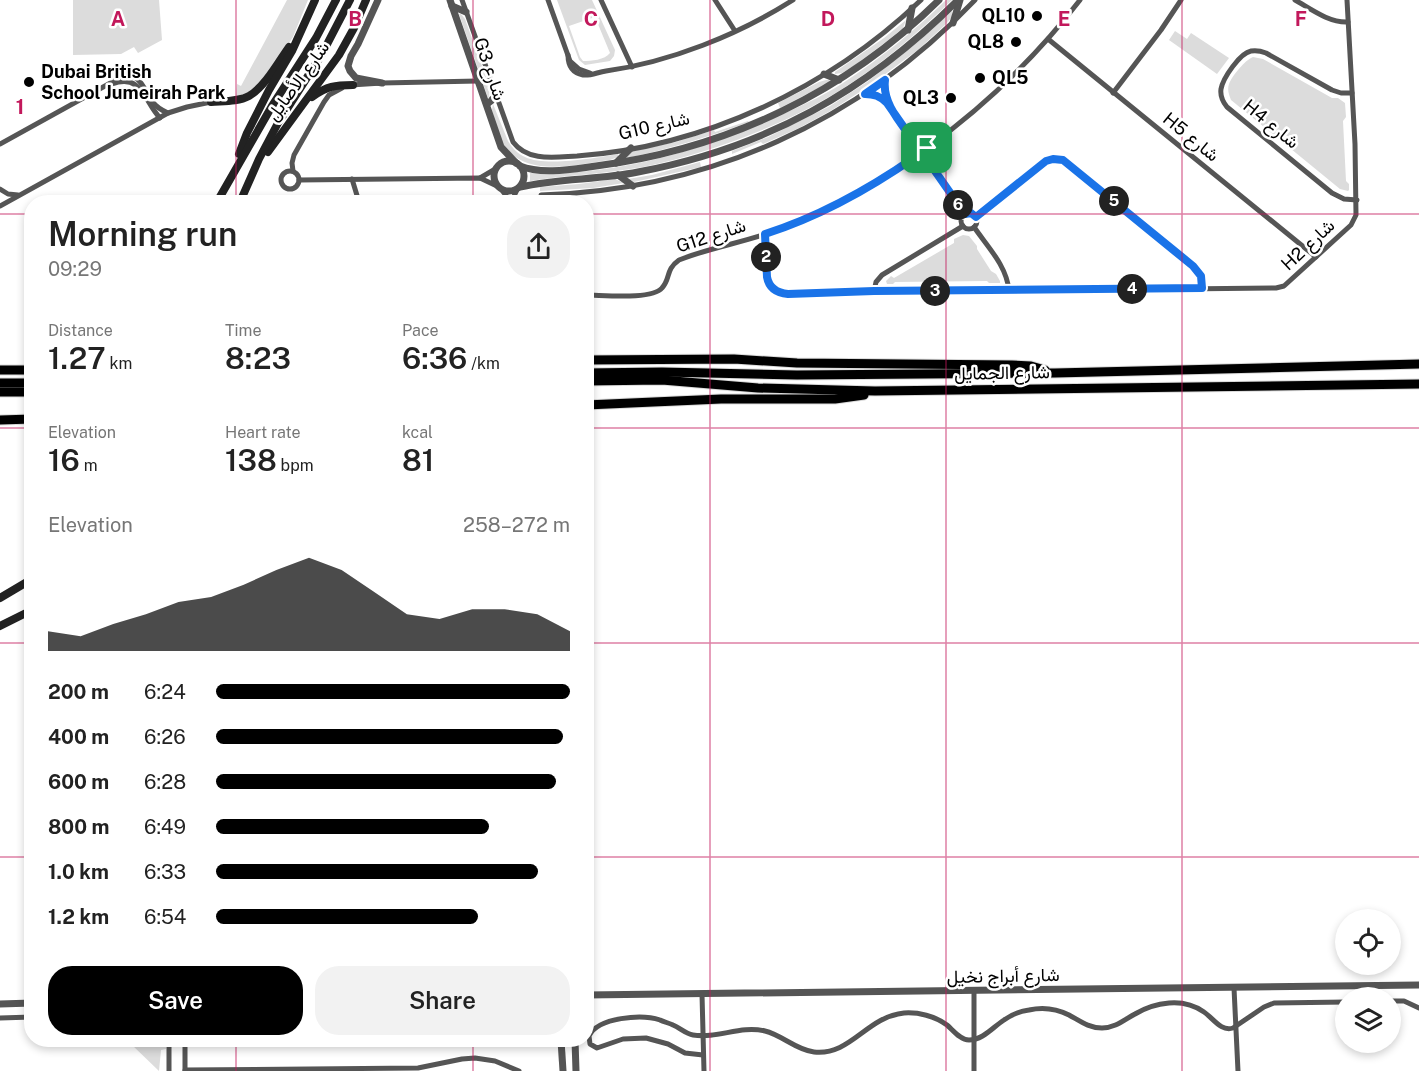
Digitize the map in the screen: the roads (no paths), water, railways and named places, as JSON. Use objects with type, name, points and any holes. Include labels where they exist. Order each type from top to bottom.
[{"type":"main road","name":"شارع الأصايل","points":[[234,172],[247,133],[292,51],[315,0]]},
{"type":"main road","name":"شارع الأصايل","points":[[221,195],[272,106],[313,44],[336,0]]},
{"type":"main road","name":"شارع الأصايل","points":[[243,195],[278,123],[322,54],[350,0]]},
{"type":"main road","name":"شارع الأصايل","points":[[251,177],[271,146],[343,49],[366,0]]},
{"type":"main road","points":[[207,103],[249,96],[267,77],[301,29]]},
{"type":"main road","points":[[304,102],[328,87],[353,85]]},
{"type":"main road","points":[[594,360],[734,359],[797,363],[1012,365],[1041,368],[1056,373]]},
{"type":"main road","name":"شارع الجمايل","points":[[594,373],[797,375],[1056,373],[1419,364]]},
{"type":"main road","points":[[0,370],[24,370]]},
{"type":"main road","name":"شارع الجمايل","points":[[594,381],[662,380],[758,388],[875,391],[1419,384]]},
{"type":"main road","points":[[0,383],[24,382]]},
{"type":"main road","points":[[594,405],[721,399],[835,399],[875,391]]},
{"type":"main road","points":[[0,392],[24,392]]},
{"type":"main road","points":[[0,420],[24,419]]},
{"type":"main road","points":[[0,598],[24,584]]},
{"type":"main road","points":[[0,626],[24,614]]},
{"type":"street","points":[[378,0],[348,66],[356,78],[382,83]]},
{"type":"street","name":"G10 شارع","points":[[462,0],[513,142],[519,149],[537,156],[576,156],[631,148],[690,135],[746,115],[824,74],[869,44],[921,0]]},
{"type":"street","points":[[548,0],[568,55],[569,64],[575,72],[583,75],[632,67],[685,52],[763,18],[793,0]]},
{"type":"street","points":[[601,0],[632,67]]},
{"type":"street","points":[[715,0],[735,31]]},
{"type":"street","name":"G10 شارع","points":[[518,164],[531,169],[546,170],[615,163],[719,138],[781,113],[839,80],[908,30],[939,0]]},
{"type":"street","points":[[952,23],[959,0]]},
{"type":"street","points":[[299,180],[480,178],[512,191],[542,183],[618,175],[678,164],[750,141],[799,119],[853,87],[886,64],[959,0]]},
{"type":"street","points":[[541,195],[590,193],[696,172],[757,151],[804,130],[834,114],[885,80],[952,23],[975,0]]},
{"type":"street","points":[[927,148],[998,90],[1048,39],[1080,0]]},
{"type":"street","points":[[1113,93],[1157,36],[1181,0]]},
{"type":"street","points":[[1294,0],[1328,19],[1348,22]]},
{"type":"street","name":"H2 شارع","points":[[765,234],[768,282],[772,288],[788,294],[1280,287],[1288,284],[1353,222],[1356,215],[1347,0]]},
{"type":"street","points":[[452,3],[466,12]]},
{"type":"street","name":"G3 شارع","points":[[452,3],[501,147],[518,164]]},
{"type":"street","points":[[908,30],[912,8]]},
{"type":"street","name":"H5 شارع","points":[[1048,39],[1316,257]]},
{"type":"street","name":"H4 شارع","points":[[1352,93],[1332,90],[1266,53],[1256,50],[1242,56],[1224,81],[1221,92],[1223,103],[1231,111],[1332,193],[1344,199],[1357,200]]},
{"type":"street","points":[[824,74],[839,80]]},
{"type":"street","points":[[885,80],[884,92],[887,103]]},
{"type":"street","points":[[0,144],[105,87],[122,81],[138,86],[161,117]]},
{"type":"street","points":[[293,171],[288,170],[281,176],[282,185],[286,188],[294,188],[298,184],[298,176],[293,171],[294,155],[326,99],[339,89],[353,85],[382,83],[478,81]]},
{"type":"street","points":[[486,104],[496,94]]},
{"type":"street","points":[[865,94],[877,95],[887,103],[917,146]]},
{"type":"street","points":[[0,206],[168,113],[207,103]]},
{"type":"street","points":[[154,107],[168,113]]},
{"type":"street","points":[[150,123],[154,107]]},
{"type":"street","points":[[926,159],[920,160],[915,157],[913,150],[923,145],[927,148]]},
{"type":"street","name":"G3 شارع","points":[[498,167],[501,147]]},
{"type":"street","points":[[615,163],[631,148]]},
{"type":"street","points":[[926,159],[927,148]]},
{"type":"street","name":"G12 شارع","points":[[594,296],[653,294],[662,288],[670,267],[679,260],[765,234],[802,220],[877,181],[915,157]]},
{"type":"street","points":[[926,159],[965,214]]},
{"type":"street","points":[[976,217],[1046,161],[1063,160],[1193,266],[1201,276],[1202,288]]},
{"type":"street","points":[[480,178],[506,162],[518,164],[524,174],[523,183],[515,195]]},
{"type":"street","points":[[498,167],[495,178],[506,195]]},
{"type":"street","points":[[618,175],[633,186]]},
{"type":"street","points":[[352,179],[357,195]]},
{"type":"street","points":[[0,189],[8,194],[20,195]]},
{"type":"street","points":[[963,226],[968,229],[977,223],[976,217],[971,213],[965,214]]},
{"type":"street","points":[[963,226],[962,219],[965,214]]},
{"type":"street","points":[[874,291],[876,282],[882,275],[963,226]]},
{"type":"street","points":[[974,227],[1004,271],[1009,291]]},
{"type":"street","name":"شارع أبراج نخيل","points":[[594,995],[1419,985]]},
{"type":"street","points":[[1234,988],[1238,1071]]},
{"type":"street","points":[[974,991],[974,1071]]},
{"type":"street","points":[[702,994],[704,1071]]},
{"type":"street","points":[[1401,1001],[1419,1008]]},
{"type":"street","points":[[594,1030],[609,1022],[641,1017],[672,1024],[692,1035],[718,1035],[738,1029],[755,1029],[777,1035],[812,1052],[823,1052],[844,1046],[877,1022],[904,1013],[933,1017],[964,1039],[974,1039],[986,1034],[1006,1018],[1018,1012],[1030,1010],[1055,1010],[1086,1025],[1104,1028],[1114,1026],[1145,1008],[1181,1003],[1202,1011],[1226,1030],[1231,1030],[1264,1007],[1274,1004],[1335,1002]]},
{"type":"street","points":[[0,1004],[24,1003]]},
{"type":"street","points":[[0,1018],[24,1017]]},
{"type":"street","points":[[594,1046],[597,1048],[623,1039],[646,1038],[668,1044],[685,1053],[703,1055]]},
{"type":"street","points":[[169,1047],[169,1071]]},
{"type":"street","points":[[185,1047],[185,1070],[418,1068],[475,1058],[495,1061],[519,1071]]},
{"type":"street","points":[[561,1047],[563,1070]]},
{"type":"street","points":[[575,1047],[575,1071]]},
{"type":"street","points":[[563,1070],[569,1064],[575,1071]]},
{"type":"place","name":"QL10","points":[[1037,16]]},
{"type":"place","name":"QL8","points":[[1016,42]]},
{"type":"place","name":"QL5","points":[[980,78]]},
{"type":"place","name":"Dubai British School Jumeirah Park","points":[[29,82]]},
{"type":"place","name":"QL3","points":[[951,98]]}]
